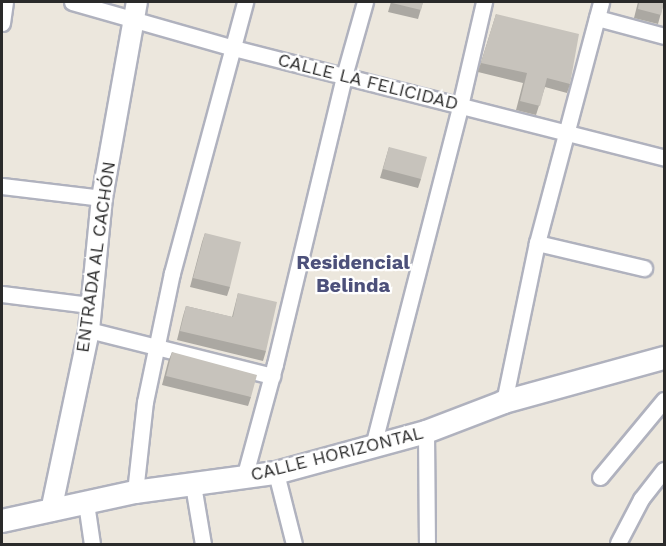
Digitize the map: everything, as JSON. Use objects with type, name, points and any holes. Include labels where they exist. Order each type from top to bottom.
[{"type":"main road","name":"CALLE HORIZONTAL","points":[[2,521],[135,492],[276,473],[426,432],[504,402],[664,358]]},
{"type":"street","points":[[2,23],[5,2]]},
{"type":"street","name":"CALLE LA FELICIDAD","points":[[72,2],[135,11],[234,48],[664,158]]},
{"type":"street","points":[[135,492],[145,402],[172,273],[245,2]]},
{"type":"street","points":[[244,478],[272,376],[344,76],[365,2]]},
{"type":"street","points":[[373,446],[460,106],[484,2]]},
{"type":"street","points":[[504,402],[537,243],[601,2]]},
{"type":"street","name":"ENTRADA AL CACHÓN","points":[[51,511],[88,330],[102,198],[135,11]]},
{"type":"street","points":[[597,18],[664,36]]},
{"type":"street","points":[[2,186],[102,198]]},
{"type":"street","points":[[537,243],[644,268]]},
{"type":"street","points":[[2,294],[89,305]]},
{"type":"street","points":[[88,330],[157,345],[272,376]]},
{"type":"street","points":[[600,477],[664,400]]},
{"type":"street","points":[[426,432],[427,544]]},
{"type":"street","points":[[618,543],[641,499],[664,470]]},
{"type":"street","points":[[276,473],[294,544]]},
{"type":"street","points":[[193,485],[203,544]]},
{"type":"street","points":[[86,503],[92,544]]},
{"type":"building","points":[[392,2],[423,2],[421,10]]},
{"type":"building","points":[[639,2],[664,2],[661,15],[638,9]]},
{"type":"building","points":[[496,14],[579,34],[570,84],[547,78],[540,106],[520,101],[527,73],[481,63]]},
{"type":"building","points":[[389,147],[427,157],[421,179],[383,169]]},
{"type":"building","points":[[205,233],[241,242],[230,287],[193,278]]},
{"type":"building","points":[[238,293],[277,302],[266,351],[180,331],[186,306],[233,317]]},
{"type":"building","points":[[172,352],[257,375],[251,397],[166,376]]},
{"type":"district","name":"Residencial Belinda","points":[[353,274]]}]
